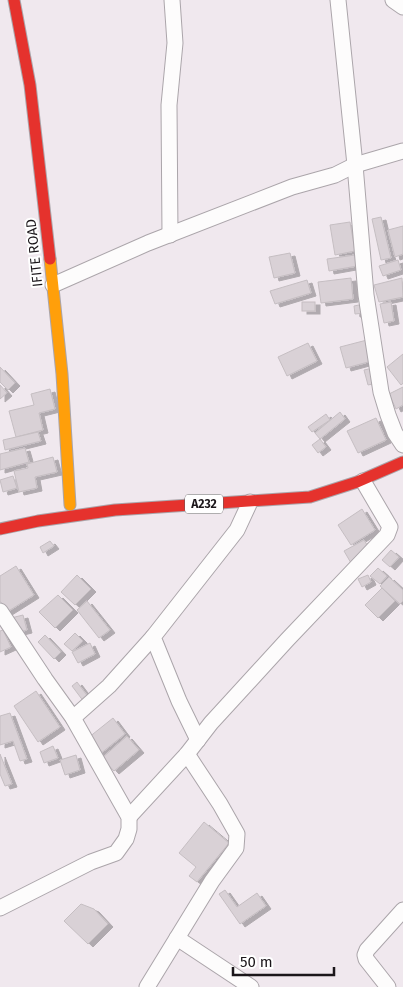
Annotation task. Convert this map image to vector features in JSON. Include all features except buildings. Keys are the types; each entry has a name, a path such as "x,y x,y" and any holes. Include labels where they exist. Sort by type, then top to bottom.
{"main road":[{"name":"IFITE ROAD","path":"14,0 30,85 53,285 62,374 66,505 289,487"},
{"path":"336,477 359,470 403,450"},
{"name":"A232","path":"0,529 104,512 310,497 332,492 363,481 403,462"}],"street":[{"path":"170,235 169,104 175,43 172,0"},
{"path":"338,0 366,294 381,392 395,433 403,445"},
{"path":"53,285 170,235 292,187 334,175 355,165 403,150"},
{"path":"129,817 187,754 211,723 387,535 390,527 363,481"},
{"path":"73,718 109,686 153,637 237,530 250,502"},
{"path":"0,611 73,718 129,817 129,829 126,839 116,854 90,862 0,908"},
{"path":"153,637 179,701 198,740"},
{"path":"147,987 212,881 236,848 237,834 187,754"},
{"path":"388,987 366,959 365,955 366,950 403,910"},
{"path":"178,938 251,987"}],"traffic: slow":[{"path":"50,259 62,374 70,505"}],"traffic: jam":[{"path":"14,0 30,85 50,259"},
{"path":"0,529 38,521 115,510 310,497 357,482 403,462"}]}
